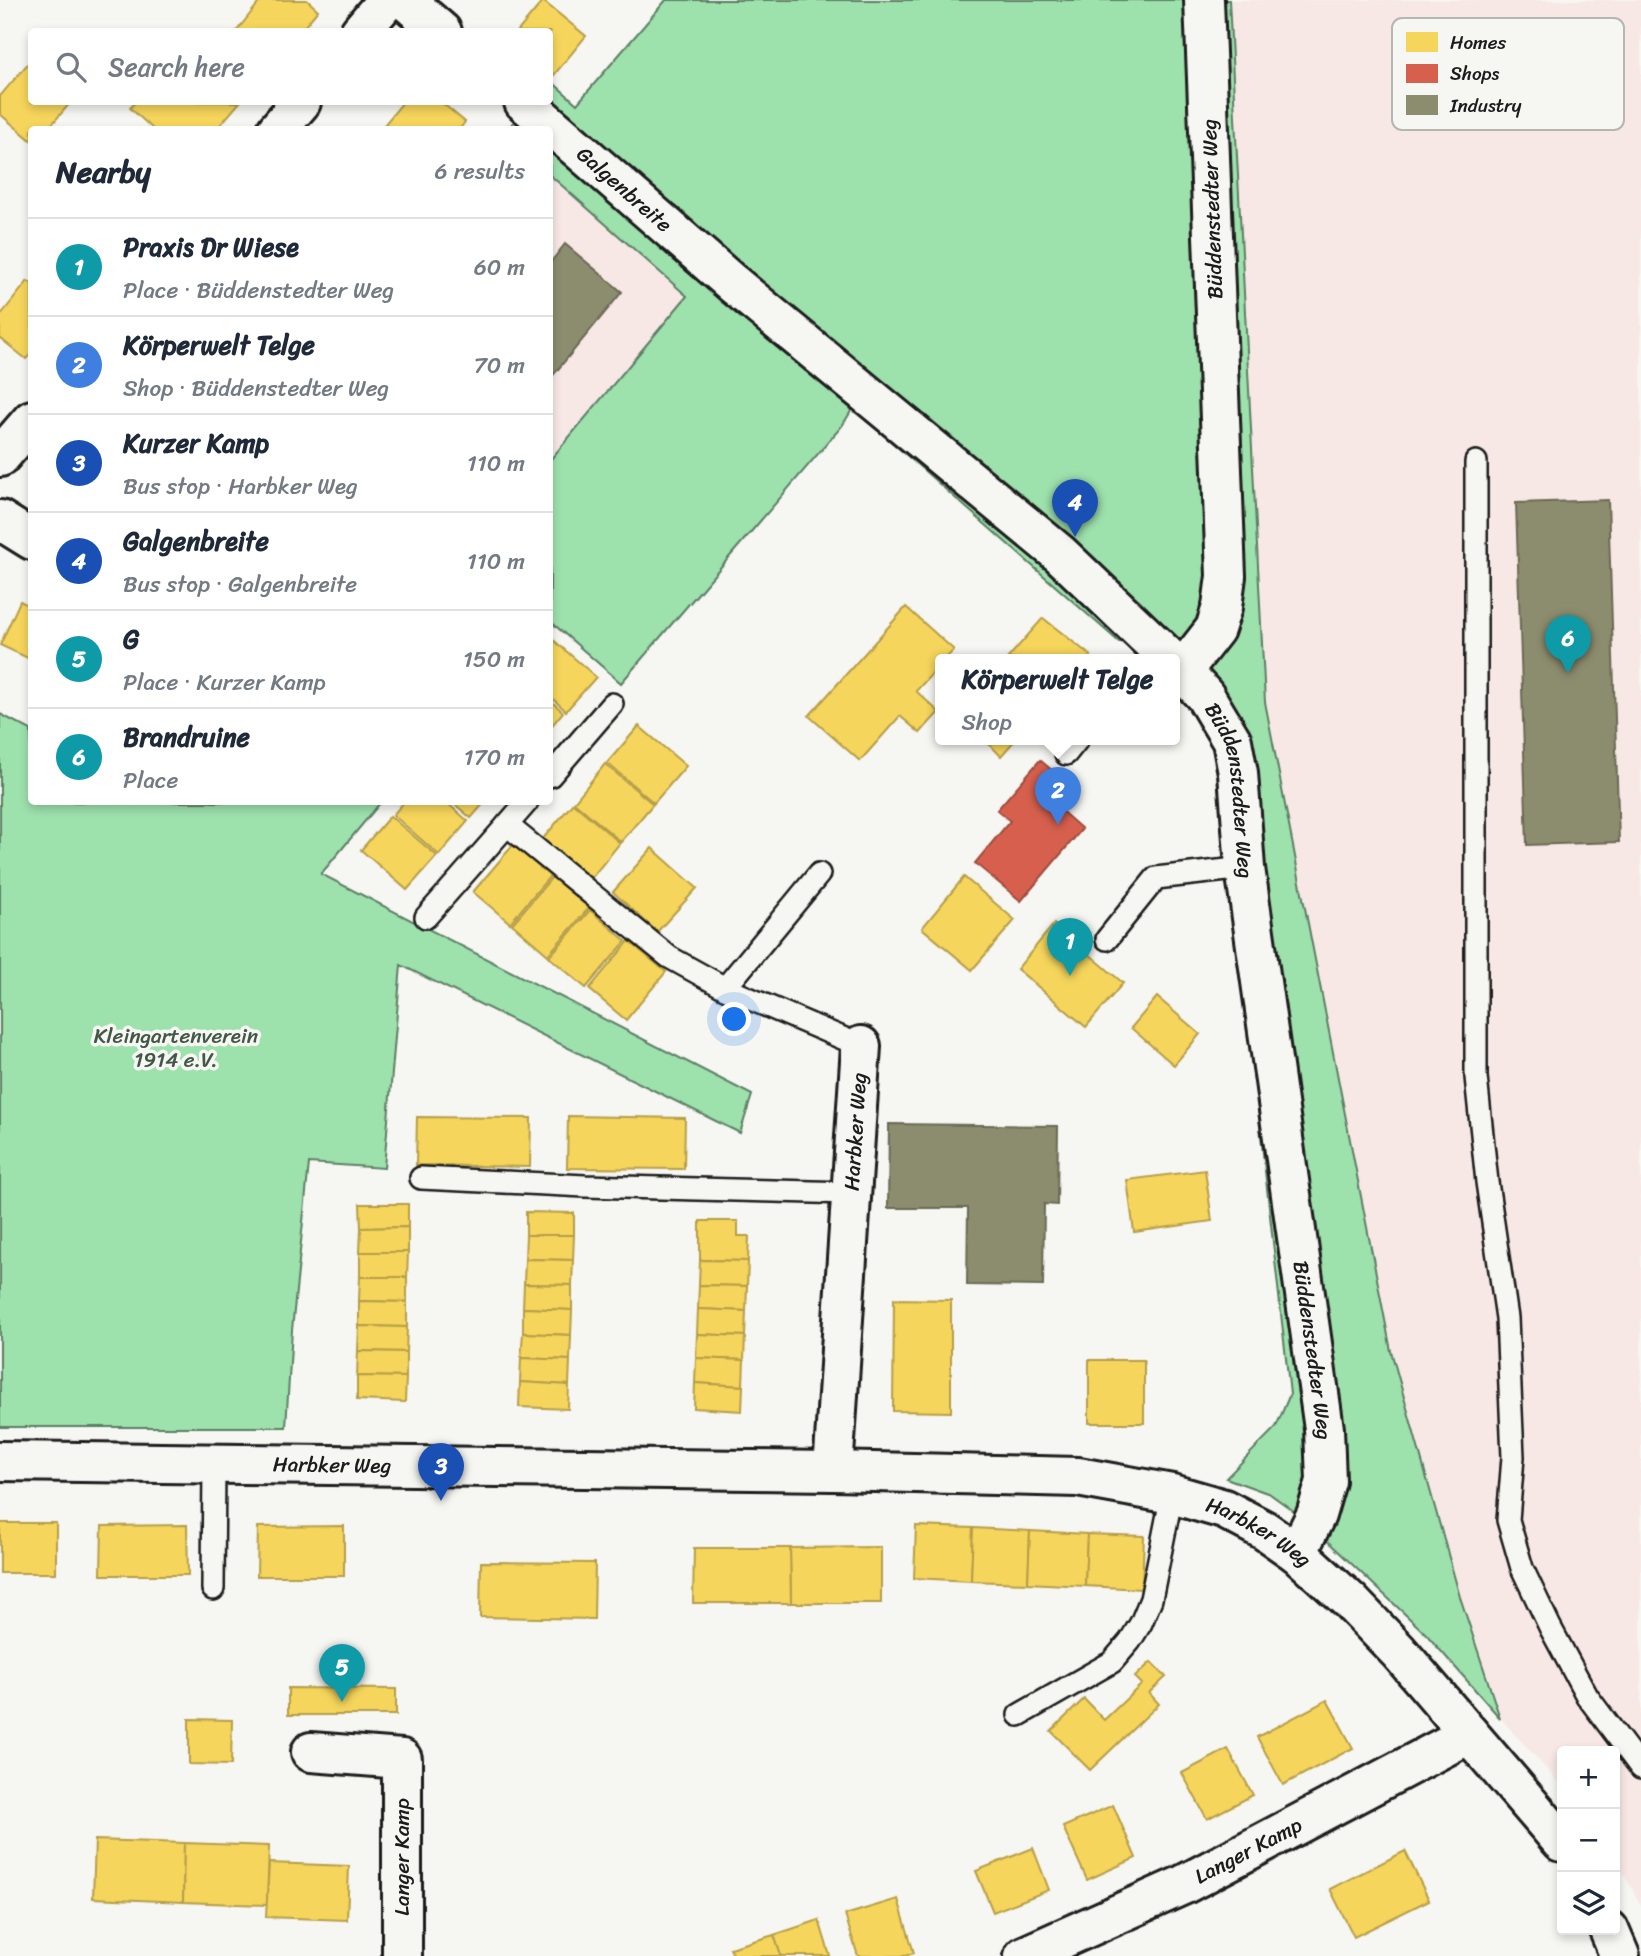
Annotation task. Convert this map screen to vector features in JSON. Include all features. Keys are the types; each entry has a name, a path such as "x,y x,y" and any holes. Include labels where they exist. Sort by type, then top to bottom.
{"street":[{"path":"363,28 387,0"},
{"path":"405,0 437,28"},
{"name":"Büddenstedter Weg","path":"1172,654 1215,629 1222,607 1226,576 1203,0"},
{"path":"280,126 298,105"},
{"name":"Galgenbreite","path":"527,105 552,126"},
{"name":"Galgenbreite","path":"553,127 732,283 1060,554 1159,654"},
{"path":"0,457 28,425"},
{"path":"0,520 28,538"},
{"name":"Büddenstedter Weg","path":"1180,673 1205,696 1232,741 1238,773 1245,868 1324,1429 1326,1481 1316,1515 1297,1553"},
{"name":"Harbker Weg","path":"833,1471 860,1046"},
{"name":"Harbker Weg","path":"0,1461 833,1471 1078,1477 1172,1494 1224,1509 1264,1530 1297,1553 1350,1601 1399,1652 1557,1836"},
{"name":"Langer Kamp","path":"1024,1956 1183,1885 1469,1734"},
{"name":"Langer Kamp","path":"311,1752 402,1759 402,1956"},
{"path":"1611,1935 1620,1956"}],"lane":[{"path":"1476,462 1476,1077 1487,1182 1507,1318 1513,1457 1508,1520 1522,1568 1581,1684 1641,1768"},
{"path":"553,773 612,704"},
{"path":"426,917 524,805"},
{"path":"507,825 669,957 725,988 860,1046"},
{"path":"1107,939 1156,878 1245,868"},
{"path":"725,988 820,874"},
{"path":"421,1178 585,1186 852,1193"},
{"path":"213,1589 214,1464"},
{"path":"1019,1715 1112,1662 1130,1641 1151,1599 1172,1494"}],"shaded area":[{"path":"1229,0 1641,0 1641,1905 1620,1867 1620,1746 1557,1746 1557,1781 1500,1718 1460,1597 1391,1351 1265,701"},
{"path":"553,178 688,296 553,456"}],"green space":[{"path":"666,0 1229,0 1265,702 1391,1351 1460,1597 1500,1718 1426,1634 1302,1517 1270,1494 1226,1478 1276,1427 1290,1394 1206,644 1119,642 853,408 842,426 621,683 553,624 553,456 687,296 553,178 553,126 510,126 527,105 553,105 553,83 577,104"},
{"name":"Kleingartenverein 1914 e.V.","path":"0,714 28,728 28,805 378,805 321,874 752,1095 740,1133 401,965 384,1168 309,1163 292,1330 286,1427 0,1427"}],"building: Homes":[{"path":"261,0 307,0 318,10 303,28 239,28"},
{"path":"543,1 586,36 554,75 553,28 520,28"},
{"path":"28,63 28,105 68,105 50,126 28,126 28,138 0,114 0,96"},
{"path":"132,105 237,105 219,126 150,126 130,108"},
{"path":"401,105 445,105 465,122 462,126 383,126"},
{"path":"28,281 26,359 0,338 0,316"},
{"path":"20,601 28,605 28,658 0,645"},
{"path":"906,607 954,650 950,654 935,654 935,670 916,691 935,708 935,716 920,733 900,716 860,761 809,716"},
{"path":"1043,618 1088,654 1011,654"},
{"path":"553,640 596,677 566,711 553,699"},
{"path":"553,703 563,712 553,724"},
{"path":"639,726 686,766 654,803 607,763"},
{"path":"990,745 1011,745 1001,756"},
{"path":"605,764 653,804 621,842 574,802"},
{"path":"573,803 620,843 589,881 541,841"},
{"path":"401,805 449,805 468,821 439,855 393,815"},
{"path":"456,805 482,805 471,818"},
{"path":"390,816 437,856 407,890 361,850"},
{"path":"513,845 550,876 510,923 473,892"},
{"path":"652,848 697,888 657,932 613,892"},
{"path":"552,877 589,908 548,955 512,924"},
{"path":"964,877 1015,920 972,970 922,928"},
{"path":"590,910 626,941 586,988 549,957"},
{"path":"1054,924 1123,983 1086,1027 1017,969"},
{"path":"629,941 666,972 626,1020 589,989"},
{"path":"1157,997 1200,1034 1174,1065 1131,1028"},
{"path":"568,1116 685,1118 684,1169 567,1168"},
{"path":"417,1117 531,1118 530,1167 416,1165"},
{"path":"1205,1170 1212,1221 1134,1232 1127,1180"},
{"path":"360,1204 408,1204 408,1227 361,1228"},
{"path":"526,1212 574,1213 574,1235 526,1235"},
{"path":"700,1221 738,1221 738,1236 749,1236 748,1261 700,1260"},
{"path":"408,1227 408,1252 360,1252 361,1228"},
{"path":"526,1235 574,1235 573,1260 525,1259"},
{"path":"360,1252 408,1252 407,1277 360,1277"},
{"path":"525,1259 573,1260 572,1285 524,1284"},
{"path":"700,1260 748,1261 747,1286 699,1285"},
{"path":"360,1277 407,1277 407,1302 359,1301"},
{"path":"524,1284 572,1285 572,1310 523,1308"},
{"path":"699,1285 747,1286 746,1311 698,1309"},
{"path":"894,1299 951,1300 951,1412 893,1411"},
{"path":"359,1301 407,1302 407,1327 359,1326"},
{"path":"523,1308 572,1310 571,1335 523,1333"},
{"path":"698,1309 746,1311 745,1336 697,1334"},
{"path":"359,1326 407,1327 406,1352 358,1351"},
{"path":"523,1333 571,1335 570,1360 521,1358"},
{"path":"697,1334 745,1336 744,1360 696,1358"},
{"path":"358,1351 406,1352 406,1377 357,1376"},
{"path":"521,1358 570,1360 569,1385 520,1382"},
{"path":"696,1358 744,1360 743,1386 695,1383"},
{"path":"1089,1360 1144,1360 1144,1423 1089,1423"},
{"path":"357,1376 406,1377 405,1402 357,1400"},
{"path":"520,1382 569,1385 568,1409 519,1407"},
{"path":"695,1383 743,1386 742,1411 694,1408"},
{"path":"0,1523 56,1523 56,1573 0,1573"},
{"path":"187,1525 188,1575 101,1575 102,1526"},
{"path":"344,1526 344,1576 257,1576 258,1527"},
{"path":"916,1526 973,1528 971,1581 914,1578"},
{"path":"973,1528 1030,1531 1028,1583 971,1581"},
{"path":"1030,1531 1087,1534 1085,1586 1028,1583"},
{"path":"1087,1534 1144,1536 1142,1589 1085,1586"},
{"path":"881,1547 881,1603 791,1603 790,1548"},
{"path":"694,1548 790,1548 791,1603 693,1603"},
{"path":"481,1562 595,1563 594,1619 480,1617"},
{"path":"1151,1662 1166,1677 1149,1693 1159,1704 1090,1770 1051,1731 1084,1699 1104,1720 1142,1684 1135,1677"},
{"path":"288,1688 396,1689 396,1715 288,1715"},
{"path":"1327,1700 1353,1748 1283,1785 1257,1737"},
{"path":"189,1719 232,1720 231,1765 189,1764"},
{"path":"1228,1749 1253,1795 1207,1819 1182,1773"},
{"path":"1113,1805 1136,1858 1087,1880 1063,1827"},
{"path":"95,1840 184,1843 183,1902 93,1898"},
{"path":"184,1843 269,1846 267,1905 183,1902"},
{"path":"1033,1848 1049,1890 993,1912 976,1871"},
{"path":"1405,1851 1429,1900 1354,1937 1330,1889"},
{"path":"269,1863 349,1866 347,1920 266,1917"},
{"path":"898,1899 914,1953 905,1956 858,1956 845,1915"},
{"path":"819,1920 830,1956 781,1956 774,1935"},
{"path":"774,1935 781,1956 733,1956 730,1948"}],"building: Shops":[{"path":"1040,760 1073,788 1057,807 1082,829 1021,901 975,863 1010,821 997,810"}],"building: Industry":[{"path":"565,244 622,292 553,375 553,259"},
{"path":"1608,500 1619,842 1527,845 1516,503"},
{"path":"889,1124 1058,1126 1057,1205 1044,1204 1043,1286 967,1285 968,1208 888,1208"}],"place":[{"name":"Galgenbreite","path":"1075,537"},
{"name":"Brandruine","path":"1568,673"},
{"name":"Körperwelt Telge","path":"1058,825"},
{"name":"Praxis Dr Wiese","path":"1070,976"},
{"name":"Kurzer Kamp","path":"441,1501"},
{"name":"G","path":"342,1702"}]}
